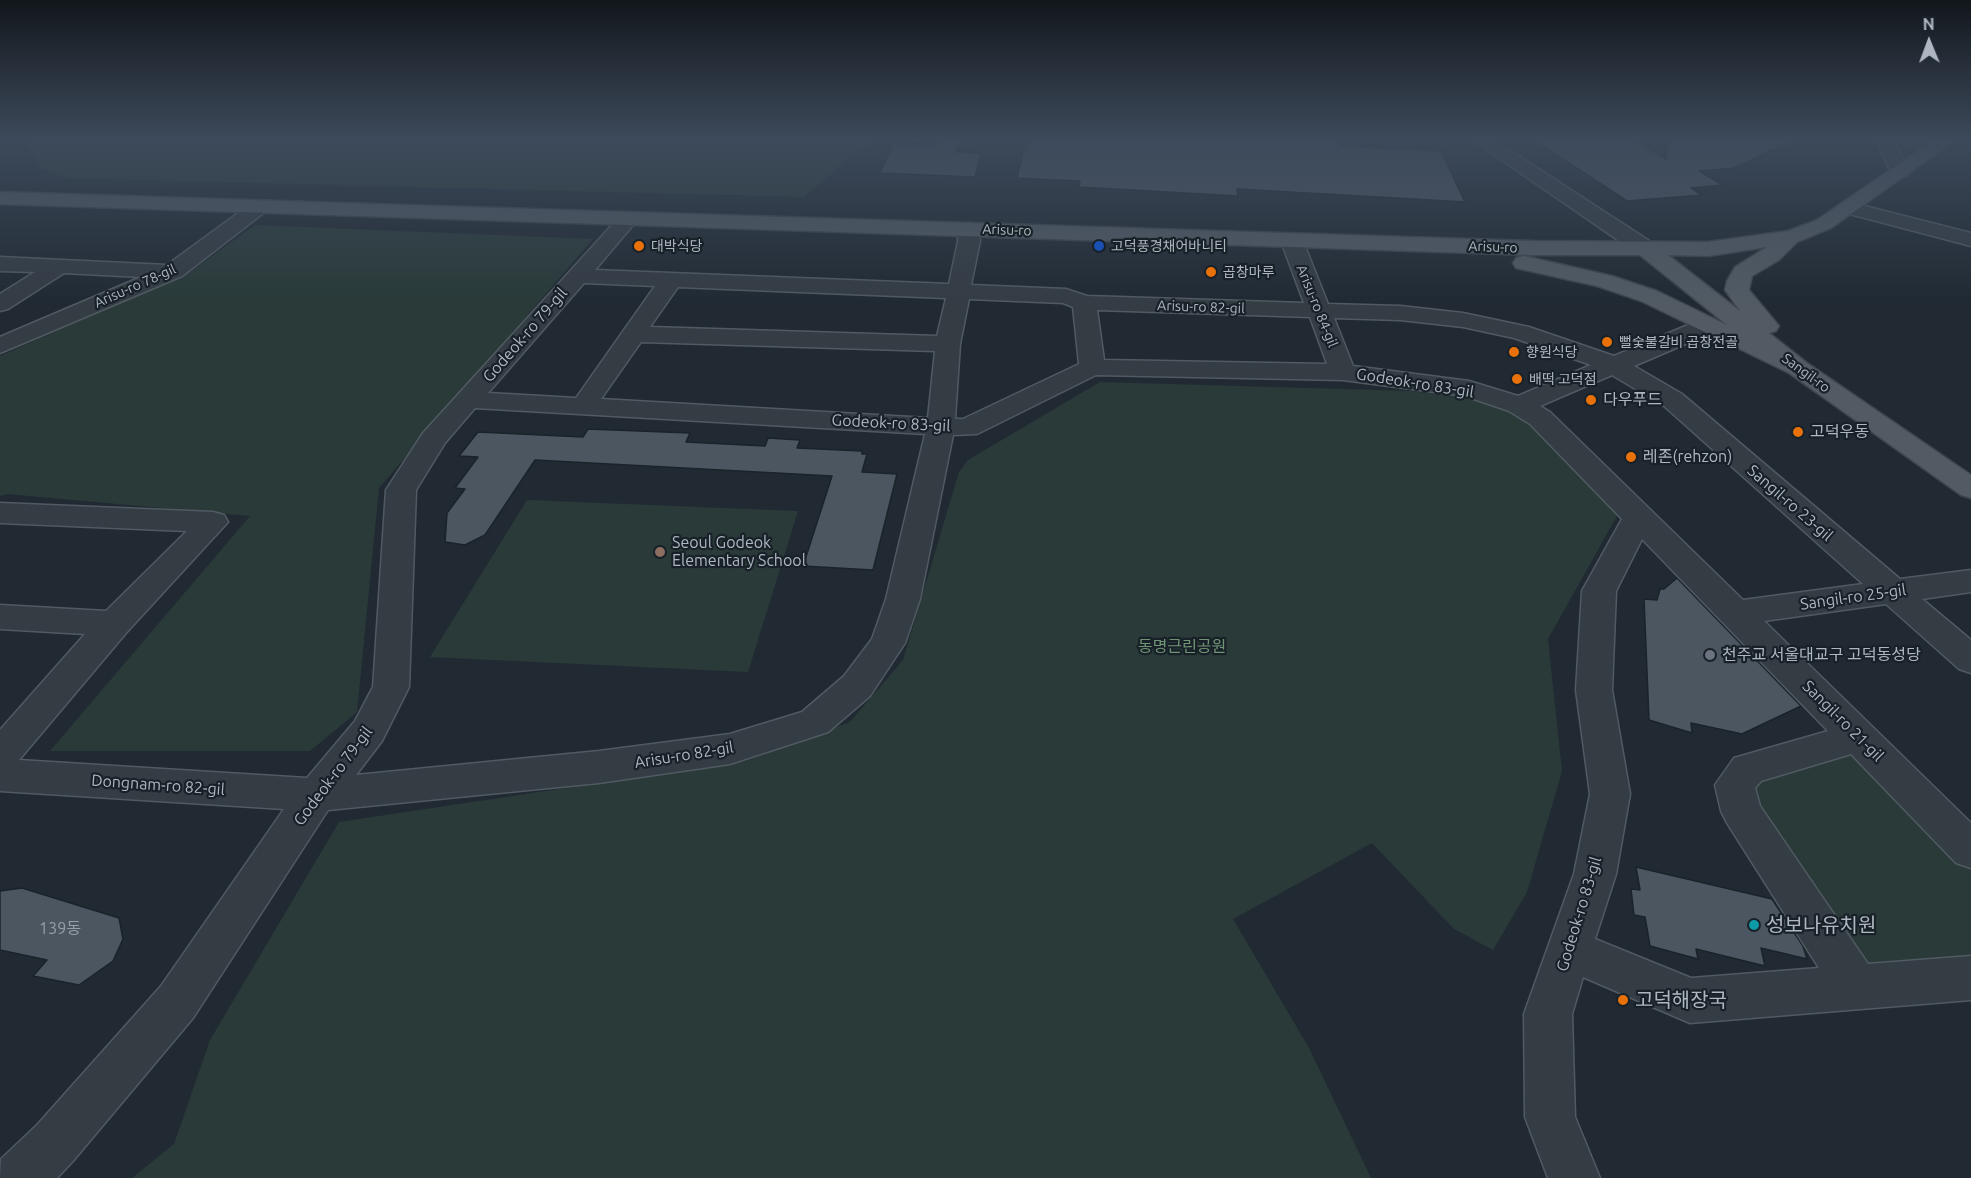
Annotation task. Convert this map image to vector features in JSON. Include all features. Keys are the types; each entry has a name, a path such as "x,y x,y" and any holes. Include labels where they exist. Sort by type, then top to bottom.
{"main road":[{"name":"Arisu-ro","path":"0,198 1292,241 1533,248 1708,249 1792,237 1824,224 1870,193"},
{"path":"1792,237 1771,255 1743,272 1738,281 1737,290 1798,368"},
{"path":"1396,243 1569,272 1649,296 1798,368"},
{"name":"Sangil-ro","path":"1646,249 1798,368 1971,489"}],"street":[{"path":"1562,193 1646,249"},
{"name":"Arisu-ro 78-gil","path":"0,346 174,271 259,207"},
{"path":"1849,208 1971,240"},
{"name":"Godeok-ro 79-gil","path":"20,1178 55,1143 177,1002 316,795 369,731 391,687 401,490 433,439 629,218"},
{"name":"Arisu-ro 82-gil","path":"316,795 599,767 730,749 815,722 857,686 888,643 903,599 941,425 948,344 969,242 969,229"},
{"name":"Arisu-ro 84-gil","path":"1292,241 1343,372"},
{"path":"0,264 174,271"},
{"path":"0,304 59,267"},
{"name":"Godeok-ro 79-gil","path":"577,276 958,291"},
{"path":"582,408 671,280"},
{"name":"Arisu-ro 82-gil","path":"958,291 1066,296 1084,303 1318,310"},
{"path":"1084,303 1092,367"},
{"name":"Sangil-ro 23-gil","path":"1318,310 1433,315 1463,320 1520,332 1612,364 1672,400 1971,660"},
{"path":"1519,405 1709,325"},
{"path":"635,334 948,344"},
{"name":"Godeok-ro 83-gil","path":"468,400 968,428 1092,367 1343,372 1469,389 1519,405 1547,424 1639,516 1599,591 1594,690 1610,794 1594,874 1548,1014 1550,1117 1574,1178"},
{"path":"0,513 213,522 114,624 0,756"},
{"name":"Sangil-ro 21-gil","path":"1639,516 1971,850"},
{"name":"Sangil-ro 25-gil","path":"1735,613 1971,581"},
{"path":"0,617 114,624"},
{"path":"1857,987 1741,811 1735,785 1748,769 1859,737"},
{"name":"Dongnam-ro 82-gil","path":"0,775 316,795"},
{"path":"1568,949 1690,1001 1971,978"}],"green space":[{"path":"648,193 809,193 804,197"},
{"path":"255,225 593,239 379,488 357,712 310,751 50,751 250,516 7,494 0,496 0,356 190,272"},
{"name":"동명근린공원","path":"1100,382 1411,391 1466,398 1514,412 1530,423 1618,514 1548,639 1562,771 1527,892 1493,950 1454,929 1372,843 1233,919 1309,1048 1371,1178 132,1178 174,1144 210,1040 339,822 746,761 850,722 903,660 959,472 968,460"},
{"path":"527,500 798,511 748,672 430,657"},
{"path":"1858,741 1971,854 1971,973 1860,983 1746,812 1752,772"}],"building":[{"path":"1185,193 1238,193 1238,196"},
{"path":"1307,193 1461,193 1465,202"},
{"path":"1615,193 1699,193 1702,195 1627,201"},
{"path":"588,429 690,433 686,442 765,446 768,438 800,440 797,448 862,451 862,454 867,454 862,472 897,474 873,570 803,566 832,476 535,460 485,535 465,545 445,542 447,513 465,489 455,488 478,457 459,456 478,432 583,437"},
{"name":"천주교 서울대교구 고덕동성당","path":"1677,578 1801,706 1742,734 1691,723 1692,733 1649,720 1644,599 1657,600 1660,589 1664,589"},
{"path":"1636,867 1772,899 1803,946 1807,959 1761,948 1765,966 1696,949 1698,959 1650,946 1645,917 1634,915 1631,889 1640,890"},
{"path":"22,888 119,918 123,939 113,961 79,985 33,976 47,960 0,950 0,891"}],"place":[{"name":"대박식당","path":"639,246"},
{"name":"고덕풍경채어바니티","path":"1099,246"},
{"name":"곱창마루","path":"1211,272"},
{"name":"뻘숯불갈비 곱창전골","path":"1607,342"},
{"name":"향원식당","path":"1514,352"},
{"name":"배떡 고덕점","path":"1517,379"},
{"name":"다우푸드","path":"1591,400"},
{"name":"고덕우동","path":"1798,432"},
{"name":"레존(rehzon)","path":"1631,457"},
{"name":"Seoul Godeok Elementary School","path":"660,552"},
{"name":"천주교 서울대교구 고덕동성당","path":"1710,655"},
{"name":"성보나유치원","path":"1754,925"},
{"name":"고덕해장국","path":"1623,1000"}]}
